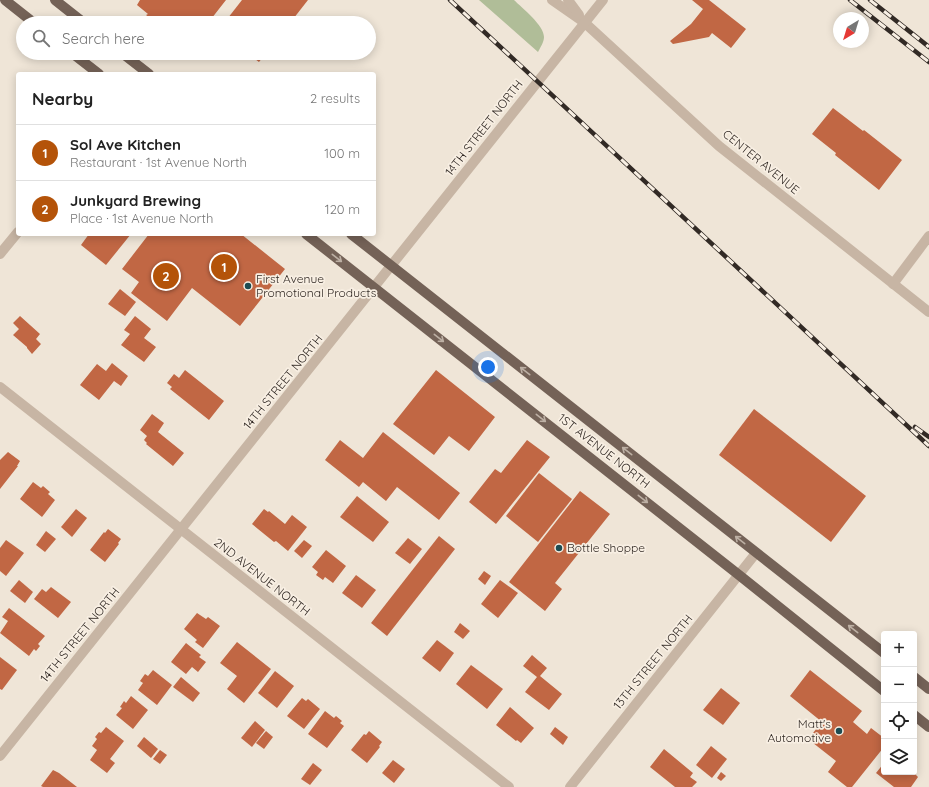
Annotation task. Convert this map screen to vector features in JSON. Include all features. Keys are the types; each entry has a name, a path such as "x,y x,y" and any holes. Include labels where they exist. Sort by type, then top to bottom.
{"main road":[{"path":"5,0 25,16"},
{"path":"55,0 75,16"},
{"path":"81,60 96,72"},
{"path":"130,60 145,72"},
{"name":"1ST AVENUE NORTH","path":"309,236 881,689"},
{"name":"1ST AVENUE NORTH","path":"354,236 881,651"},
{"path":"917,679 929,689"},
{"path":"917,717 929,727"}],"street":[{"name":"CENTER AVENUE","path":"552,0 585,23 719,146 929,312"},
{"name":"CENTER AVENUE","path":"568,0 585,23"},
{"name":"14TH STREET NORTH","path":"0,756 603,0"},
{"path":"0,254 16,234"},
{"path":"893,284 929,236"},
{"name":"2ND AVENUE NORTH","path":"0,387 509,787"},
{"name":"13TH STREET NORTH","path":"570,787 756,553"}],"green space":[{"path":"479,0 514,0 537,22 543,32 543,41 538,52"}],"building":[{"path":"140,0 226,0 213,16 147,16 146,15 148,14 137,5"},
{"path":"242,0 308,0 295,16 229,16"},
{"path":"692,0 709,0 746,29 731,48 712,33 709,37 673,44 670,41 691,24 703,9"},
{"path":"833,108 902,160 879,190 835,155 836,153 812,134"},
{"path":"88,236 129,236 106,265 81,245"},
{"path":"147,236 244,236 285,269 240,326 192,288 167,321 131,293 139,282 122,269"},
{"path":"120,289 136,302 125,316 108,304"},
{"path":"20,316 40,334 36,339 41,344 32,354 27,347 13,335 19,329 13,323"},
{"path":"135,316 151,329 144,338 156,347 144,362 121,345 130,334 124,330"},
{"path":"112,363 128,376 121,386 114,381 99,400 80,385 97,364 106,371"},
{"path":"185,370 224,401 209,420 170,389 172,387 167,383 174,374 179,378"},
{"path":"436,370 495,417 469,451 449,436 434,455 393,424"},
{"path":"754,409 866,496 831,542 719,455"},
{"path":"152,414 164,423 158,432 184,453 173,466 146,444 147,443 144,440 147,436 140,430"},
{"path":"383,432 460,493 439,520 397,487 386,501 363,482 359,487 325,460 340,440 363,458"},
{"path":"527,440 550,457 496,524 469,502 495,469 501,473"},
{"path":"8,452 20,461 18,466 0,489 0,460"},
{"path":"539,473 572,499 538,542 506,516"},
{"path":"33,482 41,488 43,486 50,492 48,494 55,500 42,517 20,499"},
{"name":"Bottle Shoppe","path":"580,491 610,514 555,583 562,589 545,611 509,582"},
{"path":"357,496 389,522 373,542 340,517"},
{"path":"76,509 87,518 72,537 61,527"},
{"path":"264,509 268,512 269,511 285,524 292,515 307,527 288,551 276,541 274,542 252,524"},
{"path":"108,529 121,539 118,543 119,544 105,562 90,550"},
{"path":"46,531 56,539 45,552 36,545"},
{"path":"439,536 455,549 387,636 371,623"},
{"path":"408,538 422,549 410,564 395,553"},
{"path":"6,540 24,553 6,576 0,571 0,548"},
{"path":"304,540 312,546 302,558 294,551"},
{"path":"326,550 346,566 333,583 325,577 323,580 316,575 318,572 312,567"},
{"path":"484,571 491,576 485,585 478,579"},
{"path":"356,575 376,590 362,608 342,593"},
{"path":"19,580 33,592 25,603 10,591"},
{"path":"500,580 518,593 498,618 481,604"},
{"path":"51,587 71,602 58,618 34,599 42,589 46,592"},
{"path":"9,608 45,636 38,644 40,646 36,651 34,649 29,656 0,633 8,621 2,617"},
{"path":"197,613 206,619 208,617 220,626 203,648 195,642 197,640 184,629"},
{"path":"460,623 470,631 463,639 454,632"},
{"path":"437,640 454,653 440,672 422,658"},
{"path":"237,642 271,669 244,703 227,689 237,676 220,663"},
{"path":"186,643 201,655 199,657 206,662 198,672 192,667 186,674 171,662"},
{"path":"532,655 547,668 540,676 562,694 549,710 525,692 537,677 523,666"},
{"path":"0,657 17,670 2,690 0,689"},
{"path":"471,665 503,689 487,709 456,684"},
{"path":"153,670 172,685 157,705 138,690 143,683 140,681 145,674 148,676"},
{"name":"Matt's Automotive","path":"810,670 862,711 853,722 867,734 871,728 881,736 881,751 852,787 847,787 828,772 836,761 808,739 822,722 790,696"},
{"path":"275,671 294,686 277,708 258,693"},
{"path":"181,677 200,693 193,702 173,687"},
{"path":"721,688 740,703 723,725 703,710"},
{"path":"131,696 148,710 133,729 116,715 122,708 120,707 124,701 126,703"},
{"path":"302,698 306,701 308,699 320,709 304,729 287,716"},
{"path":"510,707 534,728 521,743 517,740 516,741 496,725"},
{"path":"325,711 334,718 336,716 342,721 340,723 344,726 327,748 308,734"},
{"path":"255,721 265,730 252,747 241,738"},
{"path":"106,727 124,741 110,759 115,763 107,773 90,760 97,750 92,746 97,739 95,737"},
{"path":"555,727 568,737 563,745 550,734"},
{"path":"266,731 273,737 264,749 256,743"},
{"path":"369,731 382,742 379,746 380,747 367,763 351,750 364,734 366,735"},
{"path":"144,737 158,749 151,758 137,746"},
{"path":"711,746 727,759 712,778 696,765"},
{"path":"664,749 693,773 690,777 697,782 692,787 675,787 650,767"},
{"path":"160,750 167,755 160,764 153,759"},
{"path":"393,760 405,769 394,783 382,773"},
{"path":"313,763 322,770 310,785 301,779"},
{"path":"881,767 881,775 916,775 918,777 911,787 894,787 876,773"},
{"path":"53,770 59,773 77,787 41,786"},
{"path":"721,772 726,776 721,781 717,778"}],"railway":[{"path":"450,0 929,446"},
{"path":"850,0 929,62"},
{"path":"870,0 929,47"},
{"path":"915,427 929,437"}],"place":[{"name":"Sol Ave Kitchen","path":"224,267"},
{"name":"Junkyard Brewing","path":"166,276"},
{"name":"First Avenue Promotional Products","path":"248,286"},
{"name":"Bottle Shoppe","path":"559,548"},
{"name":"Matt's Automotive","path":"839,731"}]}
